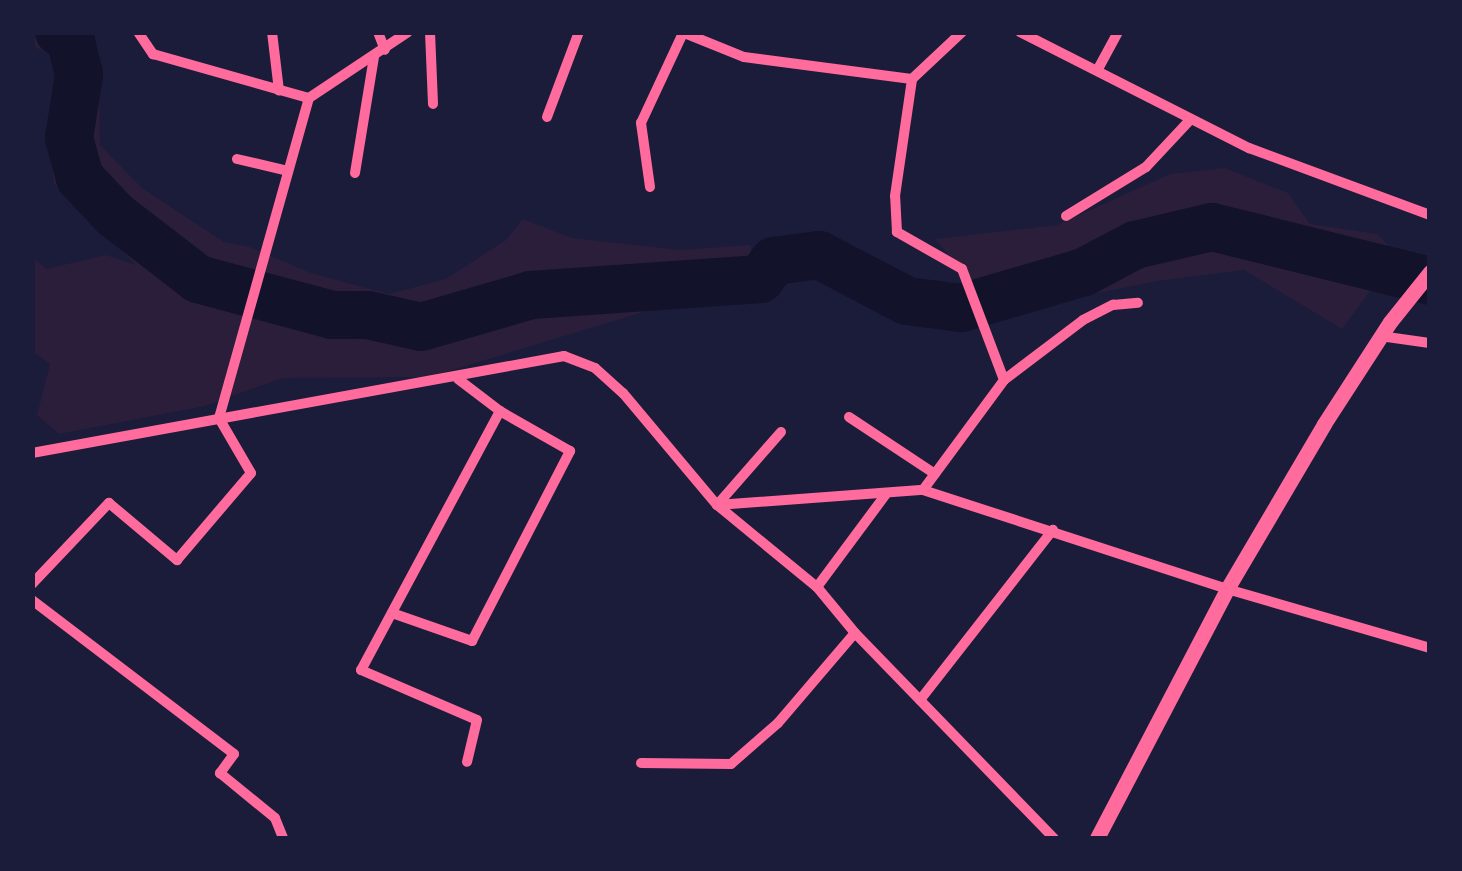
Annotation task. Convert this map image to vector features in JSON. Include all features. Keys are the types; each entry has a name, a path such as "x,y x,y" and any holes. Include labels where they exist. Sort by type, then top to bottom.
{"street":[{"path":"138,32 153,54 309,98"},
{"path":"272,32 279,90"},
{"path":"378,32 385,50"},
{"path":"32,584 109,504 177,560 251,473 219,418 309,98 408,32"},
{"path":"430,32 433,104"},
{"path":"547,117 579,32"},
{"path":"962,32 912,79 895,196 897,232 962,270 1004,380"},
{"path":"1020,32 1098,69 1189,121 1430,215"},
{"path":"1098,69 1118,32"},
{"path":"650,187 641,123 683,33 744,57 912,79"},
{"path":"355,173 374,57"},
{"path":"1066,216 1146,168 1189,121"},
{"path":"236,159 288,171"},
{"path":"1097,838 1227,589 1385,329 1430,272"},
{"path":"923,490 1004,380 1083,320 1113,306 1138,303"},
{"path":"1385,329 1430,343"},
{"path":"32,454 564,356 595,368 623,394 717,506 817,587 855,633 1054,838"},
{"path":"392,613 472,641 570,452 500,411 458,378"},
{"path":"467,762 477,720 361,670 500,411"},
{"path":"849,417 935,474"},
{"path":"717,506 781,432"},
{"path":"717,506 923,490 1227,589 1430,648"},
{"path":"817,587 886,494"},
{"path":"920,700 1053,530"},
{"path":"32,600 234,754 220,774 275,818 283,838"},
{"path":"641,763 731,764 778,723 855,633"}],"shaded area":[{"path":"32,33 86,33 63,61 33,46"},
{"path":"99,66 100,145 142,188 224,242 250,247 311,273 389,294 446,279 506,240 523,219 572,238 680,250 751,245 749,280 429,377 282,378 205,406 59,434 37,415 50,364 33,352 32,256 46,269 106,255 136,265 54,184 49,140 63,102"},
{"path":"1225,168 1288,193 1310,224 1378,234 1397,255 1342,329 1244,270 1157,281 998,313 935,239 1057,225 1170,174"}],"waterway":[{"path":"59,32 70,38 79,75 69,138 80,178 115,215 198,279 332,315 368,315 421,327 531,295 760,279 774,261 819,255 907,301 961,308 1084,272 1135,245 1212,227 1430,281"}]}
